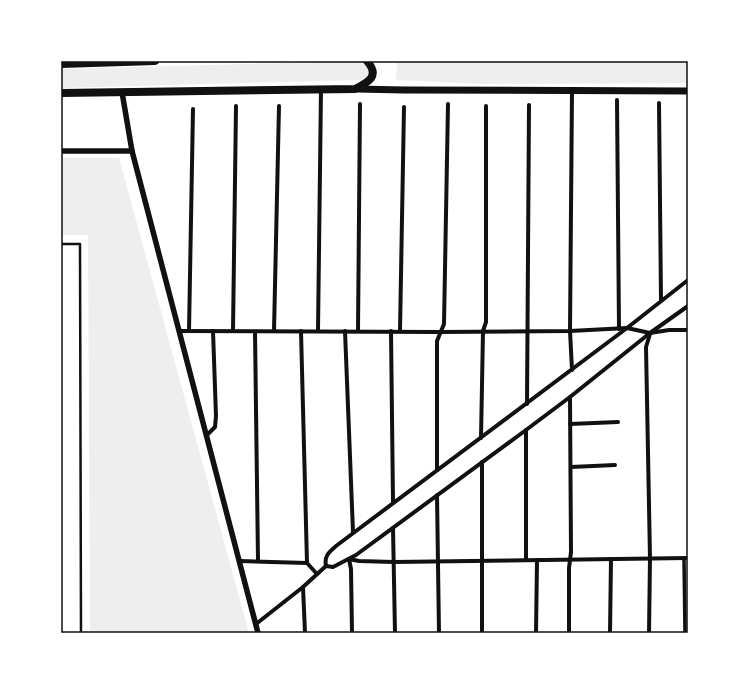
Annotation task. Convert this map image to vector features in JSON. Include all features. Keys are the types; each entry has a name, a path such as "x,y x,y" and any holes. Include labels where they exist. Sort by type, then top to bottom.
{"highway":[{"path":"61,64 155,61"},
{"path":"61,93 356,89 370,80 373,73 372,66 367,61"}],"main road":[{"path":"356,89 688,91"}],"street":[{"path":"318,331 321,89"},
{"path":"572,90 570,331 572,370"},
{"path":"122,92 132,152 258,633"},
{"path":"617,100 619,329"},
{"path":"659,103 661,300"},
{"path":"358,331 360,104"},
{"path":"437,470 437,341 444,324 448,104"},
{"path":"527,404 529,105"},
{"path":"233,331 236,106"},
{"path":"274,331 279,106"},
{"path":"481,438 483,331 486,322 486,106"},
{"path":"400,331 404,107"},
{"path":"189,331 192,109"},
{"path":"61,151 132,152"},
{"path":"326,566 325,560 327,554 353,532 527,404 628,328 661,300 688,280"},
{"path":"256,624 303,587 326,566 334,567 350,559 570,398 650,333 688,306"},
{"path":"179,331 440,332 570,331 628,328 650,333 669,330 688,330"},
{"path":"207,435 215,426 216,416 214,331"},
{"path":"301,331 307,563 317,574"},
{"path":"345,331 353,532"},
{"path":"391,331 393,502"},
{"path":"255,332 258,561"},
{"path":"649,633 650,558 646,347 650,333"},
{"path":"569,633 571,552 570,398"},
{"path":"570,424 618,422"},
{"path":"526,430 526,560"},
{"path":"482,462 482,633"},
{"path":"571,467 615,465"},
{"path":"437,495 439,633"},
{"path":"393,528 395,633"},
{"path":"350,559 359,561 394,562 686,558 685,633"},
{"path":"350,559 352,633"},
{"path":"610,633 611,559"},
{"path":"536,633 537,560"},
{"path":"240,561 307,563"},
{"path":"303,587 305,633"}],"lane":[{"path":"61,244 80,244 81,633"}],"shaded area":[{"path":"362,61 366,65 369,73 366,78 360,80 61,88 61,69"},
{"path":"397,61 688,61 688,83 484,84 396,80"},
{"path":"61,158 119,158 249,633 90,633 88,235 61,235"}]}
